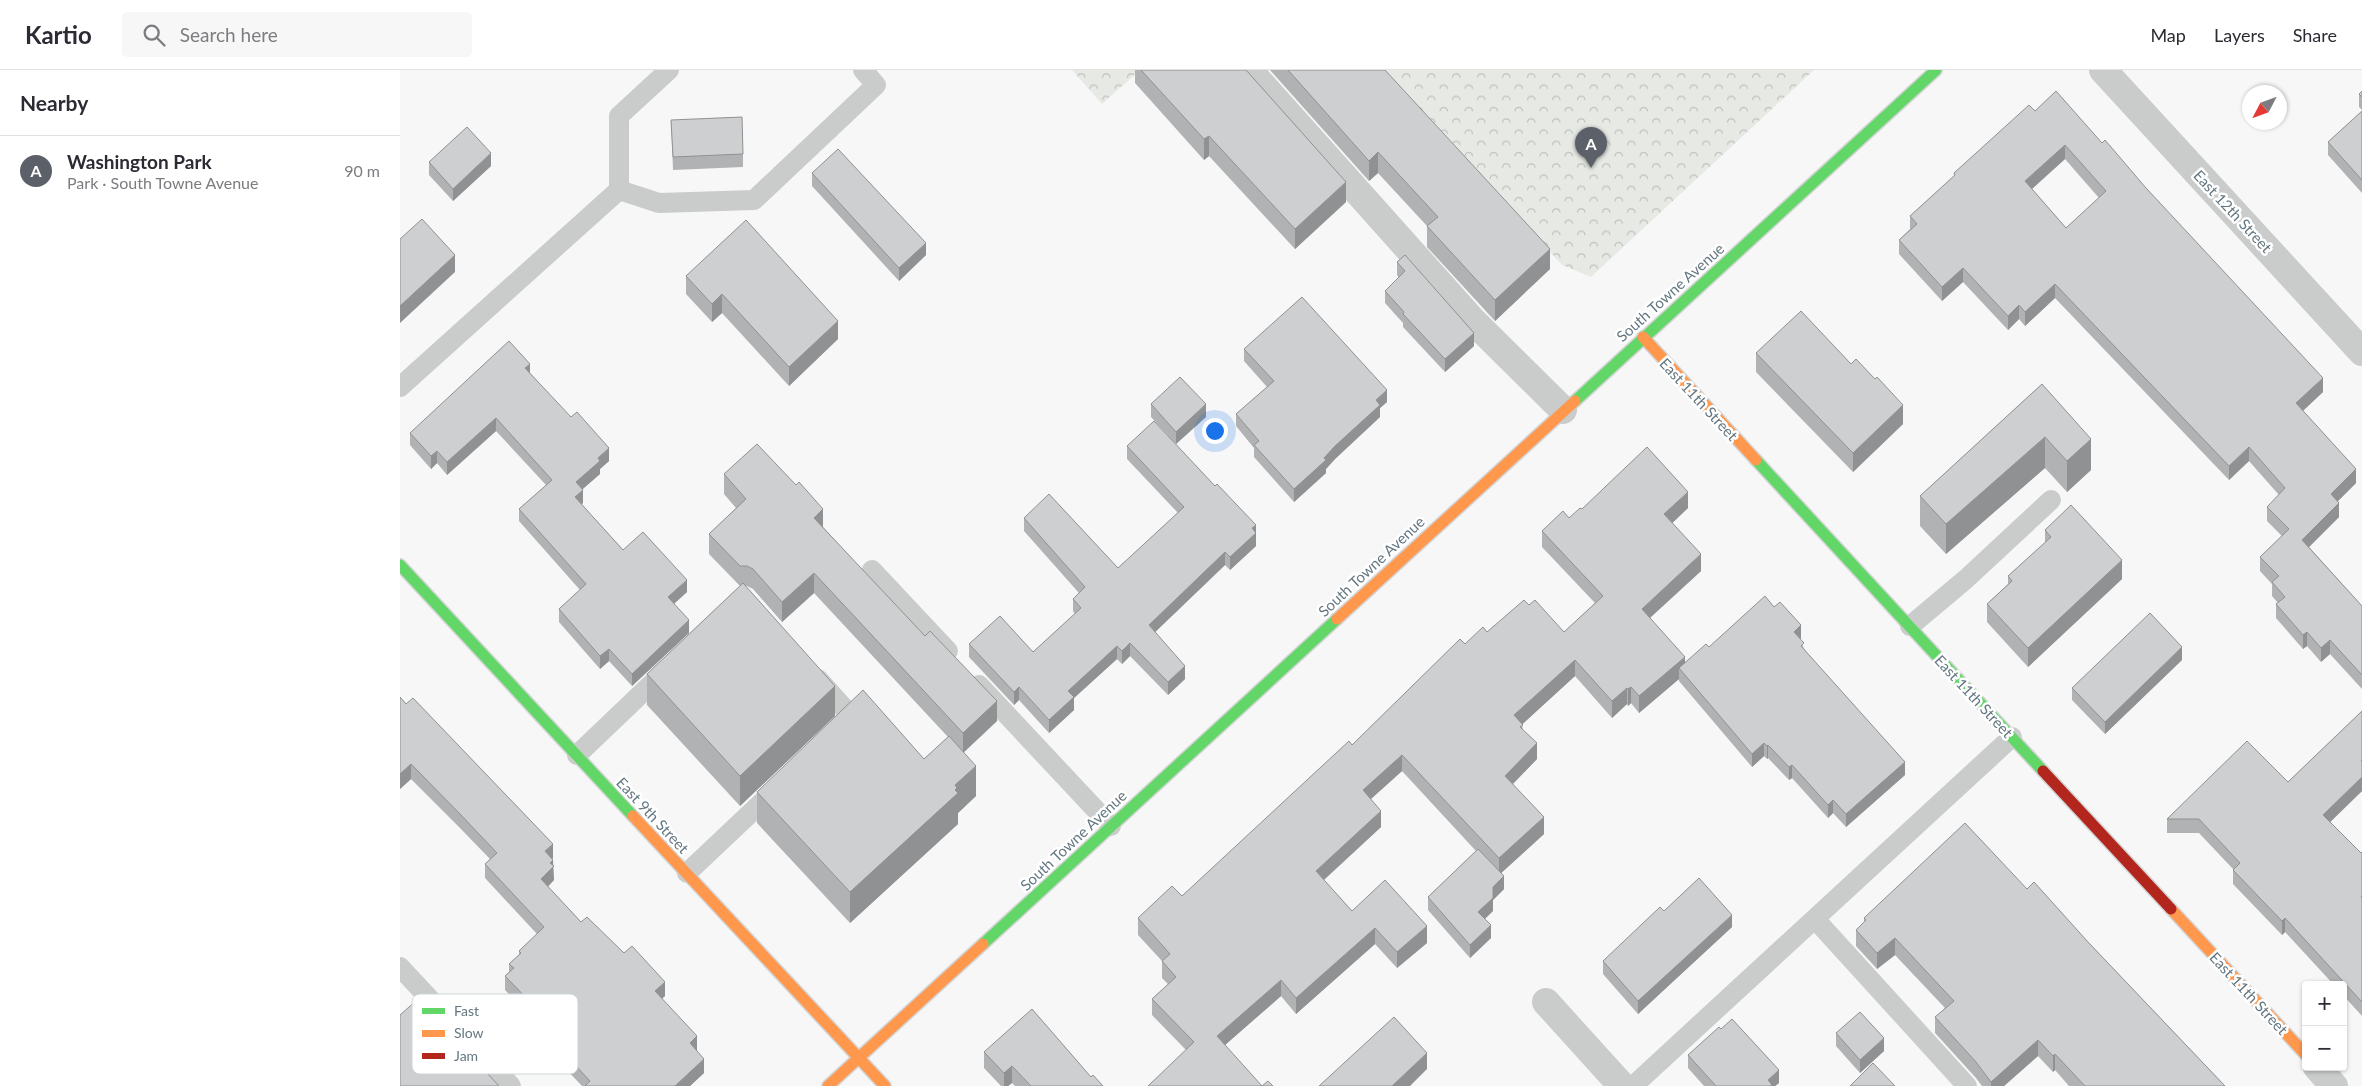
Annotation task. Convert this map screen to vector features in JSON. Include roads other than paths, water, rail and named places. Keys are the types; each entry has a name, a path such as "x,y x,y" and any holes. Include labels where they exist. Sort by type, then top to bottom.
{"street":[{"name":"South Towne Avenue","path":"828,1086 1936,70"},
{"name":"East 12th Street","path":"2103,70 2362,352"},
{"path":"1255,76 1473,321 1563,410"},
{"name":"East 11th Street","path":"1643,337 2302,1051"},
{"name":"East 9th Street","path":"400,565 885,1086"},
{"path":"1546,1002 1622,1086"},
{"path":"2321,1071 2334,1086"}],"lane":[{"path":"400,387 619,190 619,116 668,70"},
{"path":"619,190 659,203 754,200 876,85 863,70"},
{"path":"1910,626 1966,579 2051,500"},
{"path":"872,570 1111,826"},
{"path":"577,754 678,659"},
{"path":"808,668 852,717 831,737"},
{"path":"1633,1086 2012,737"},
{"path":"687,873 788,778"},
{"path":"1815,918 1967,1086"},
{"path":"400,968 424,994"},
{"path":"500,1074 511,1086"}],"place":[{"name":"Washington Park","path":"1591,168"}]}
